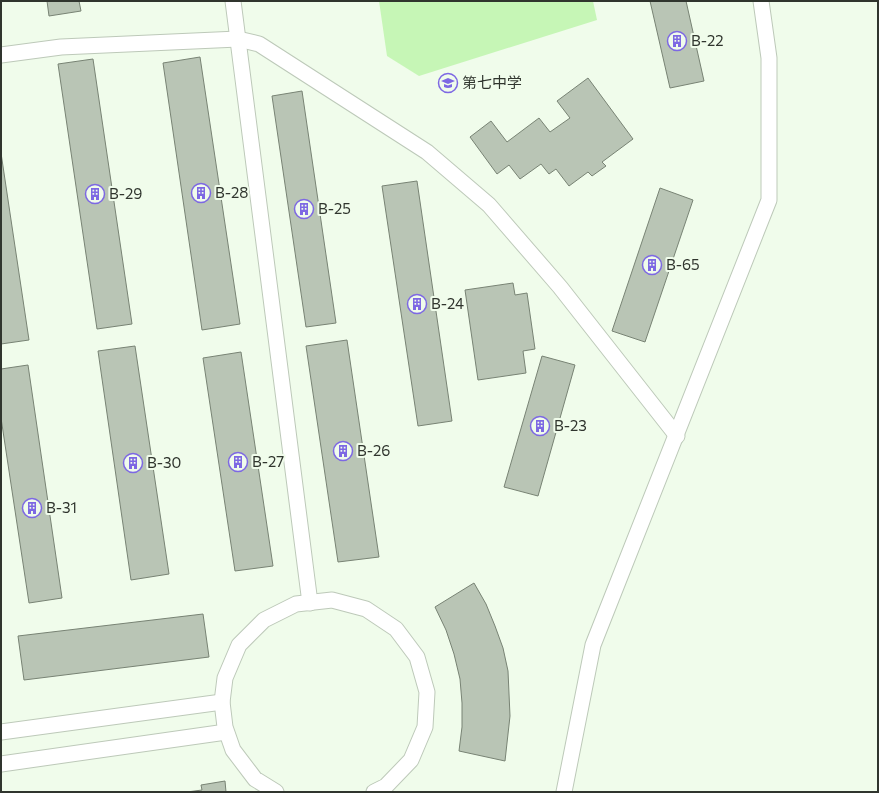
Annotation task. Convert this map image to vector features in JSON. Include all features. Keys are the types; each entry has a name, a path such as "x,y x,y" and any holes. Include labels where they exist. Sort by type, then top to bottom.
{"street":[{"path":"233,1 310,603"},
{"path":"564,792 593,645 677,436 769,200 769,58 761,1"},
{"path":"1,55 61,47 238,39 259,44 427,152 489,205 560,287 677,436"},
{"path":"276,792 255,779 233,750 226,732 222,702 225,678 240,645 264,620 296,604 332,600 366,609 396,629 417,658 427,692 425,727 411,760 386,786 374,792"},
{"path":"1,732 222,702"},
{"path":"1,764 226,732"}],"green space":[{"path":"379,1 593,1 597,20 419,76 387,56"}],"building":[{"path":"47,1 79,1 81,11 49,16"},
{"name":"B-22","path":"650,1 686,1 704,81 670,88"},
{"name":"B-28","path":"200,57 240,324 202,330 163,63"},
{"name":"B-29","path":"93,59 132,324 97,329 58,64"},
{"path":"588,78 633,139 602,162 606,166 592,176 588,172 569,186 556,169 549,174 541,164 520,179 509,165 497,174 470,137 491,121 507,142 539,118 550,132 570,118 557,101"},
{"name":"B-25","path":"302,91 336,323 306,327 272,96"},
{"path":"1,153 29,340 1,344"},
{"name":"B-24","path":"417,181 452,421 418,426 382,186"},
{"name":"B-65","path":"660,188 693,200 645,342 612,331"},
{"path":"513,283 515,295 527,293 535,349 523,351 526,373 478,380 465,290"},
{"name":"B-26","path":"347,340 379,557 338,562 306,346"},
{"name":"B-30","path":"135,346 169,574 131,580 98,351"},
{"name":"B-27","path":"241,352 273,566 235,571 203,358"},
{"name":"B-23","path":"542,356 575,365 538,496 504,487"},
{"name":"B-31","path":"28,365 62,598 29,603 1,418 1,369"},
{"path":"474,583 486,604 495,626 503,648 508,671 510,716 505,761 459,751 462,727 460,679 446,630 435,607"},
{"path":"203,614 209,657 24,680 18,636"},
{"path":"225,781 226,792 187,792 202,790 201,785"}],"place":[{"name":"B-22","path":"677,41"},
{"name":"第七中学","path":"448,83"},
{"name":"B-28","path":"201,193"},
{"name":"B-29","path":"95,194"},
{"name":"B-25","path":"304,209"},
{"name":"B-65","path":"652,265"},
{"name":"B-24","path":"417,304"},
{"name":"B-23","path":"540,426"},
{"name":"B-26","path":"343,451"},
{"name":"B-27","path":"238,462"},
{"name":"B-30","path":"133,463"},
{"name":"B-31","path":"32,508"}]}
